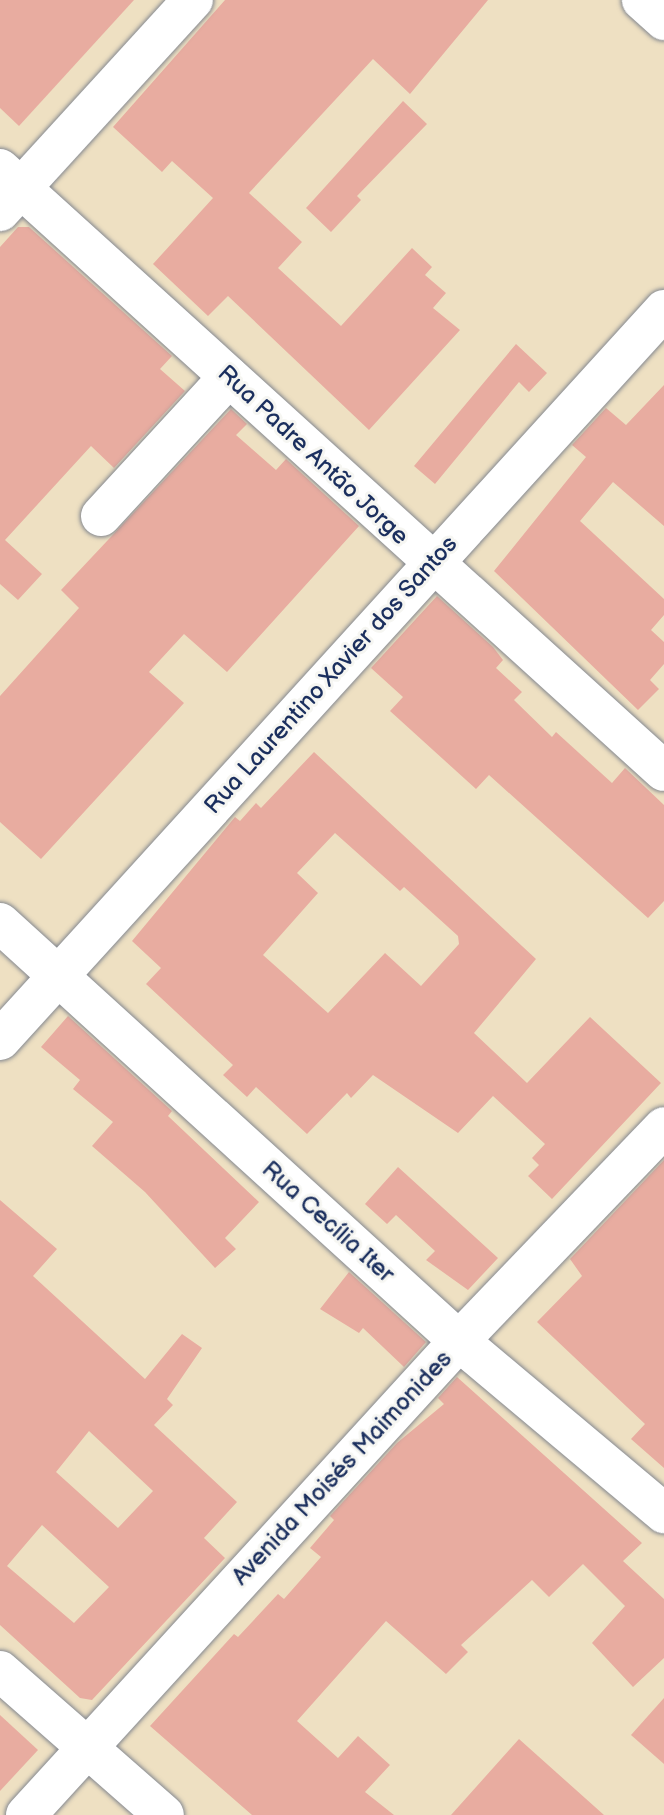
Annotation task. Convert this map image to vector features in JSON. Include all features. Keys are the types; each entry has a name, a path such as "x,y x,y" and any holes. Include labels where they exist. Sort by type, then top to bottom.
{"street":[{"path":"7,189 193,0"},
{"path":"642,0 664,20"},
{"name":"Rua Padre Antão Jorge","path":"7,189 229,377 664,771"},
{"name":"Rua Laurentino Xavier dos Santos","path":"0,1040 664,310"},
{"path":"101,516 229,377"},
{"name":"Rua Cecília Iter","path":"0,923 459,1341 664,1513"},
{"name":"Avenida Moisés Maimonides","path":"26,1815 459,1341 662,1134"},
{"path":"0,1671 164,1815"}],"building":[{"path":"0,0 134,0 19,126 0,108"},
{"path":"225,0 488,0 410,94 373,59 249,193 302,242 278,268 341,326 412,248 432,267 425,275 446,293 433,308 460,330 369,430 228,296 208,316 153,264 213,198 172,161 162,172 113,127"},
{"path":"403,101 427,124 357,196 361,200 331,232 306,208"},
{"path":"18,227 29,227 172,356 160,369 185,391 114,468 91,446 5,540 42,574 18,600 0,584 0,247"},
{"path":"516,344 547,373 529,392 519,382 435,484 414,466"},
{"path":"664,385 664,526 613,482 580,521 664,599 664,615 651,630 664,642 664,664 650,680 659,689 638,710 494,571 586,457 572,445 606,408 626,425"},
{"path":"231,409 247,424 236,435 276,470 286,459 359,526 227,672 184,634 149,672 184,703 41,859 0,822 0,696 79,608 61,590"},
{"path":"437,596 493,647 503,660 496,668 522,692 514,700 552,737 556,732 612,783 625,768 664,805 664,901 648,918 489,775 476,789 390,711 403,697 371,668"},
{"path":"314,752 536,959 474,1033 527,1083 590,1017 661,1083 552,1199 528,1176 539,1165 532,1158 545,1144 493,1096 458,1133 373,1075 351,1098 347,1093 307,1134 256,1087 247,1097 223,1075 233,1065 146,984 161,968 132,941 235,817 240,821 256,803 261,808","holes":["335,833 400,891 404,887 458,936 459,944 421,986 385,953 328,1013 263,955 318,893 297,873"]},
{"path":"68,1016 172,1111 168,1116 259,1202 225,1238 236,1249 215,1268 145,1192 92,1146 113,1122 73,1089 80,1080 41,1047"},
{"path":"664,1160 664,1468 631,1439 645,1424 537,1322 582,1276 570,1259"},
{"path":"398,1167 498,1258 468,1290 426,1260 435,1251 396,1215 387,1224 365,1204"},
{"path":"0,1200 57,1249 33,1276 145,1379 182,1334 202,1348 167,1399 173,1405 154,1425 237,1502 204,1538 225,1558 92,1700 80,1698 0,1625","holes":["89,1431 153,1491 118,1528 56,1472","42,1525 109,1587 74,1623 7,1566"]},
{"path":"349,1272 426,1342 404,1367 363,1328 359,1333 320,1309"},
{"path":"457,1377 642,1543 623,1561 664,1599 664,1658 633,1687 592,1643 625,1606 583,1564 549,1597 532,1580 461,1645 468,1652 446,1674 386,1621 297,1721 338,1758 358,1736 390,1765 365,1792 394,1815 252,1815 150,1726 234,1634 238,1637 278,1594 284,1599 321,1557 310,1548 334,1520 330,1516 397,1443 444,1404 438,1398"},
{"path":"664,1698 664,1764 631,1735"},
{"path":"0,1715 38,1750 0,1791"},
{"path":"519,1739 557,1773 604,1815 451,1815"}]}
